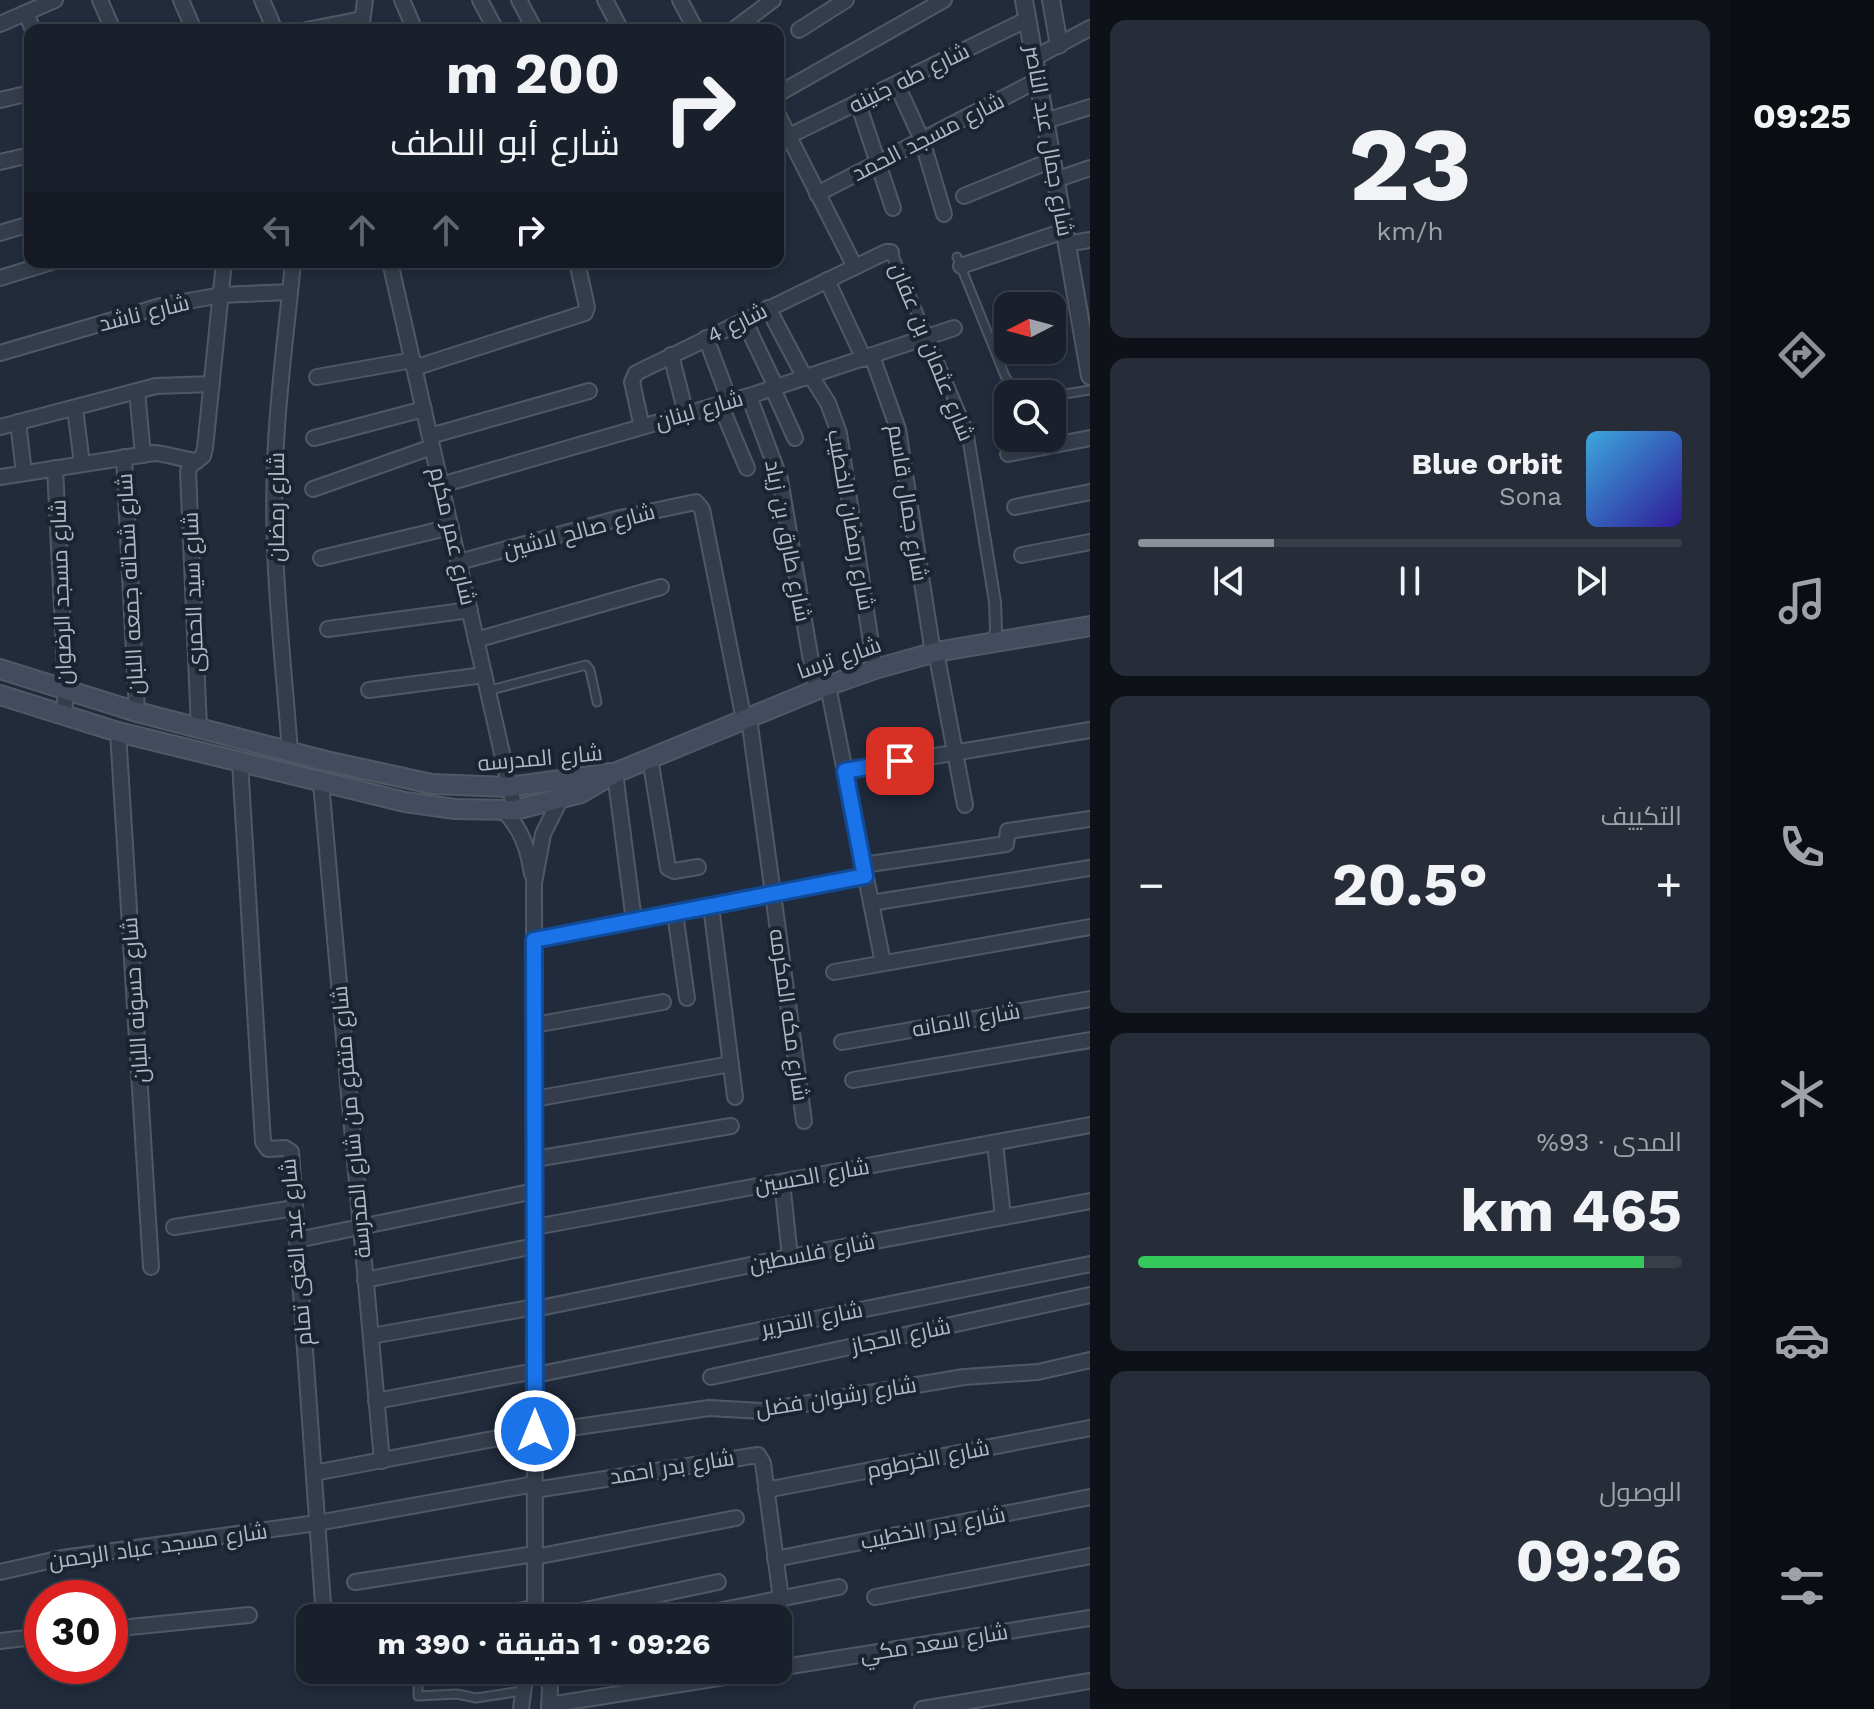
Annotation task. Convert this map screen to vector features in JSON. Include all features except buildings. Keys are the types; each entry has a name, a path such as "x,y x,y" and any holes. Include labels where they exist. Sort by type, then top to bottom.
{"main road":[{"name":"شارع ترسا","path":"615,773 875,669 994,641 1090,626"},
{"name":"شارع المدرسه","path":"0,669 137,712 422,783 508,787 594,773 615,773"},
{"name":"شارع المدرسه","path":"0,695 118,732 321,783 430,806 510,810 581,793 615,773"}],"street":[{"path":"0,24 55,0"},
{"path":"100,0 110,24"},
{"path":"181,0 191,24"},
{"path":"262,0 272,24"},
{"path":"361,24 365,0"},
{"path":"402,0 412,24"},
{"path":"480,0 493,24"},
{"path":"519,0 532,24"},
{"path":"605,0 618,24"},
{"path":"680,0 693,24"},
{"path":"740,24 758,5 773,0"},
{"path":"799,30 846,0"},
{"path":"784,91 944,0"},
{"name":"شارع جمال عبد الناصر","path":"1051,0 1059,45"},
{"name":"شارع جمال عبد الناصر","path":"1027,6 1090,376"},
{"name":"شارع طه جنينه","path":"789,136 897,85 1027,6"},
{"path":"26,13 31,24"},
{"path":"1034,58 1090,28"},
{"name":"شارع مسجد الحمد","path":"817,194 1038,80"},
{"path":"897,85 922,140 944,214"},
{"path":"0,100 24,94"},
{"path":"858,103 893,208"},
{"path":"1045,121 1090,107"},
{"path":"784,126 855,267"},
{"path":"0,162 24,156"},
{"path":"964,196 1052,160"},
{"path":"1055,180 1090,168"},
{"path":"0,233 24,226"},
{"path":"959,262 1065,238 1090,240"},
{"name":"شارع 4","path":"642,427 633,376 768,308 891,252"},
{"name":"شارع عثمان بن عفان","path":"891,252 969,437 995,602 994,641"},
{"path":"0,278 32,268"},
{"name":"شارع سيد الحمرى","path":"199,728 188,471 203,456 205,448 223,268"},
{"name":"شارع رمضان","path":"290,752 274,508 277,419 292,268"},
{"name":"شارع عمر مكرم","path":"391,268 470,610 508,787 510,810 524,839 534,883"},
{"path":"317,377 413,364 585,313 587,307 578,268"},
{"name":"شارع جمال قاسم","path":"827,280 868,357 898,429 934,653 965,805"},
{"name":"شارع ناشد","path":"0,353 161,306 221,295 290,292"},
{"name":"شارع رمضان الخطيب","path":"768,308 808,377 828,403 839,433 875,669"},
{"path":"744,320 795,438"},
{"name":"شارع لبنان","path":"441,485 749,396 954,328"},
{"path":"706,338 747,468"},
{"path":"671,355 686,414"},
{"path":"0,427 156,386 212,384"},
{"path":"137,391 143,455"},
{"path":"313,489 431,441 589,391"},
{"name":"شارع طارق بن زياد","path":"749,396 780,479 822,688 845,771 883,963"},
{"path":"75,408 82,464"},
{"path":"314,438 424,409"},
{"path":"18,422 24,473"},
{"path":"1008,454 1090,438"},
{"path":"0,477 159,453 174,459 197,461"},
{"name":"شارع شحاته جمعه اللبان","path":"124,457 137,712"},
{"name":"شارع مسجد الرضوان","path":"55,468 66,688 64,715"},
{"path":"1015,507 1090,492"},
{"name":"شارع صالح لاشين","path":"459,562 620,518 693,502 699,504"},
{"name":"شارع مكه المكرمه","path":"699,504 747,719 804,1121"},
{"path":"321,558 451,527"},
{"path":"1022,555 1090,542"},
{"path":"476,640 661,587"},
{"path":"328,629 470,610"},
{"path":"369,690 484,675"},
{"path":"845,771 1090,730"},
{"name":"شارع حسونه اللبان","path":"118,732 151,1267"},
{"path":"650,758 668,868 674,871 698,867"},
{"name":"شارع عبد الغنى تمام","path":"240,763 263,1142 268,1149 285,1148 291,1152 323,1604"},
{"path":"615,773 634,921"},
{"name":"شارع متفرع من شارع المدرسة","path":"321,783 382,1461"},
{"path":"535,1604 534,883 543,834 560,800"},
{"path":"534,940 773,894 864,871 1006,844 1008,831 1090,819"},
{"path":"871,903 1090,868"},
{"path":"711,906 735,1097"},
{"path":"675,913 687,998"},
{"path":"834,972 1090,927"},
{"name":"شارع الامانه","path":"842,1042 1090,999"},
{"path":"534,1025 663,1002"},
{"path":"853,1080 1090,1040"},
{"path":"534,1099 731,1064"},
{"name":"شارع الحسين","path":"535,1227 1090,1125"},
{"path":"535,1159 731,1126"},
{"path":"995,1143 1003,1217"},
{"path":"782,1182 790,1257"},
{"path":"297,1240 535,1191"},
{"name":"شارع فلسطين","path":"371,1336 535,1308 1090,1201"},
{"path":"174,1227 295,1208"},
{"path":"365,1280 535,1246"},
{"name":"شارع التحرير","path":"376,1401 535,1373 1090,1264"},
{"name":"شارع الحجاز","path":"711,1377 1090,1295"},
{"name":"شارع رشوان فضل","path":"314,1473 535,1432 709,1408 762,1411 964,1377 1038,1372 1090,1360"},
{"name":"شارع الخرطوم","path":"766,1490 1090,1428"},
{"name":"شارع بدر احمد","path":"535,1487 754,1454 762,1458 781,1599"},
{"name":"شارع مسجد عباد الرحمن","path":"0,1572 62,1558 317,1523 535,1487"},
{"name":"شارع بدر الخطيب","path":"775,1559 1090,1497"},
{"path":"355,1582 535,1556 736,1518"},
{"path":"875,1597 1090,1556"},
{"path":"614,1604 718,1582"},
{"path":"755,1604 839,1587"},
{"path":"128,1627 249,1615"},
{"name":"شارع سعد مكي","path":"792,1666 1090,1618"},
{"path":"0,1641 24,1638"},
{"path":"922,1709 1090,1681"},
{"path":"521,1709 523,1684"},
{"path":"547,1684 549,1707 686,1684"}],"lane":[{"path":"959,262 1007,380"},
{"path":"1066,394 1090,390"},
{"path":"487,691 586,665 590,670 597,702"},
{"path":"418,1684 418,1696 457,1694 480,1697 522,1691"}],"route":[{"path":"535,1431 534,940 865,876 845,771 900,761"}]}
